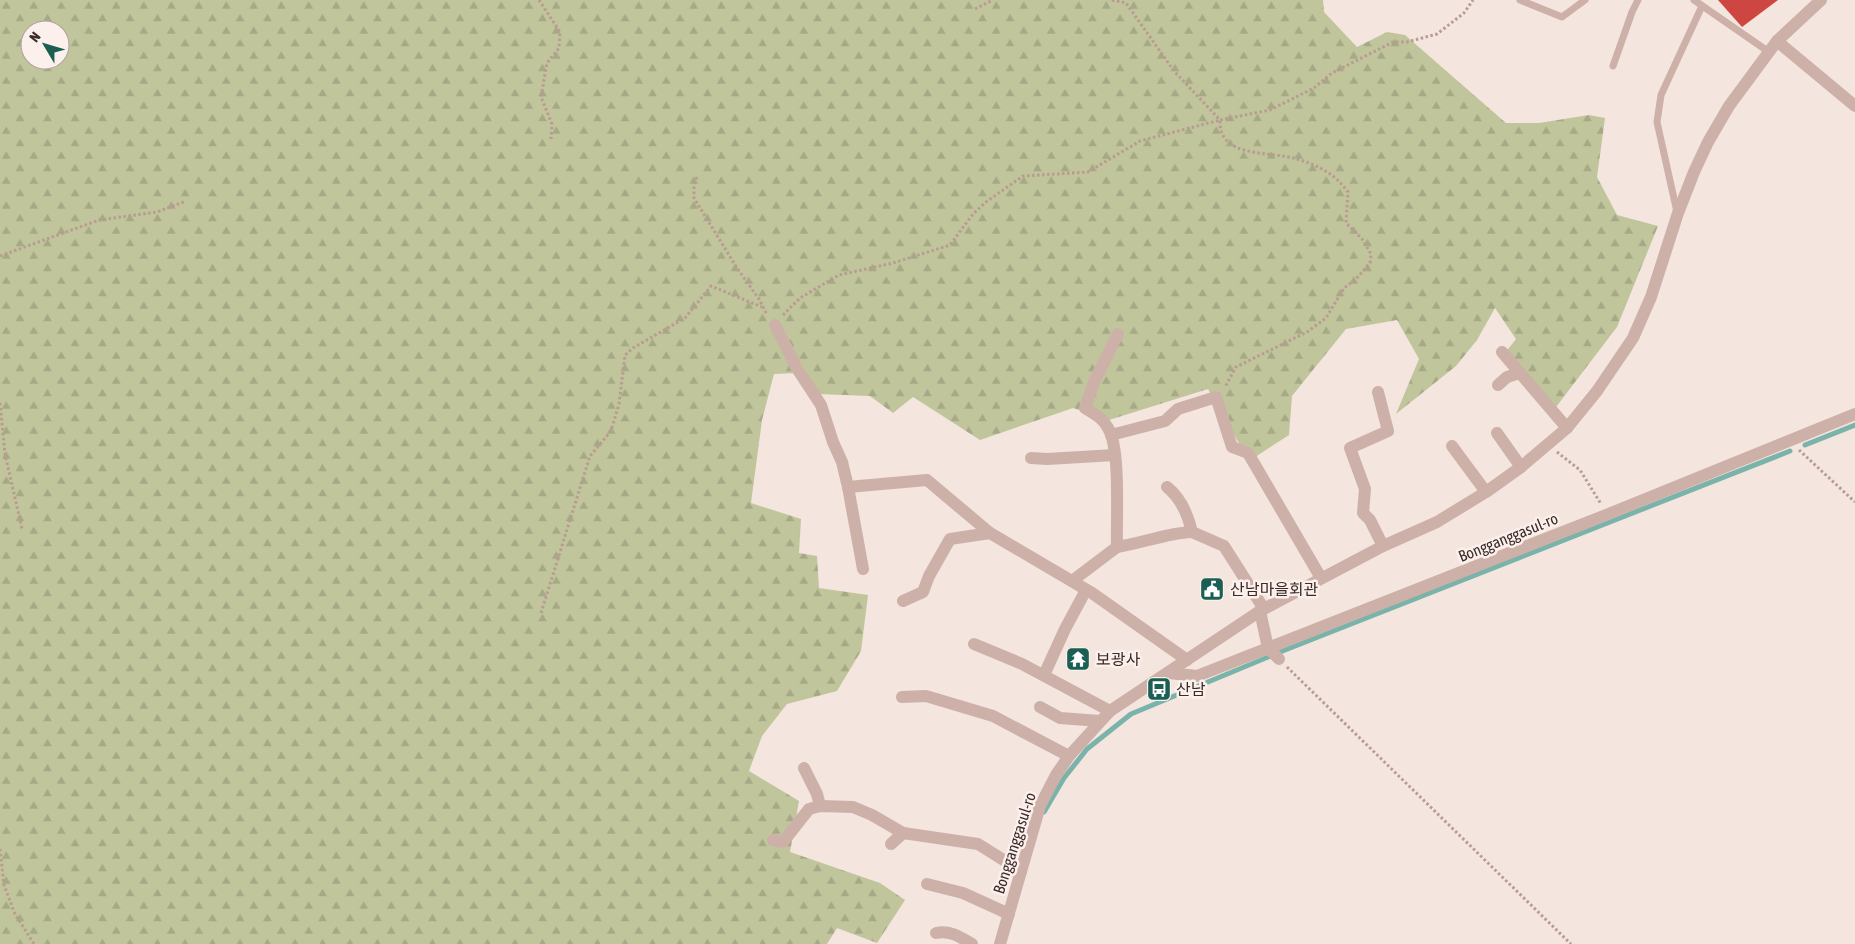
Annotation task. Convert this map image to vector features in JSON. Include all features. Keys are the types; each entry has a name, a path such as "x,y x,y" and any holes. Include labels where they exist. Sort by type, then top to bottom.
{"street":[{"name":"Bongganggasul-ro","path":"1000,944 1040,806 1056,775 1069,756 1110,711 1262,610 1383,546 1437,522 1486,492 1521,467 1567,428 1597,390 1633,338 1652,297 1678,213 1708,142 1739,91 1777,41 1821,0"},
{"path":"1777,41 1855,106"},
{"path":"775,325 796,367 821,405 833,442 842,462 863,569"},
{"path":"1117,547 1115,455 1110,432 1103,420 1085,408 1094,382 1118,334"},
{"path":"1502,352 1567,428"},
{"path":"1498,385 1507,377 1520,372"},
{"path":"1378,392 1388,431 1350,448 1365,489 1363,513 1370,520 1383,546"},
{"path":"1110,432 1165,421 1178,409 1216,397 1232,447 1248,453 1321,578"},
{"name":"Bongganggasul-ro","path":"1169,673 1197,676 1273,653 1855,414"},
{"path":"1497,434 1521,467"},
{"path":"1452,446 1486,492"},
{"path":"1031,458 1047,459 1115,455"},
{"path":"848,487 927,480 990,533 1072,581 1188,660"},
{"path":"1168,487 1174,492 1188,514 1192,532"},
{"path":"1072,581 1117,547 1176,533 1192,532 1224,546 1262,610 1273,653"},
{"path":"903,601 923,592 929,576 950,539 990,533"},
{"path":"1044,676 1065,629 1086,590"},
{"path":"974,644 1022,664 1110,711"},
{"path":"902,697 926,696 993,716 1069,756"},
{"path":"1040,708 1060,718 1100,721"},
{"path":"804,768 818,794 820,806"},
{"path":"773,840 783,842 808,809 820,806 853,807 872,815 903,833 978,844 1022,871"},
{"path":"891,844 903,833"},
{"name":"Bongganggasul-ro","path":"928,884 963,893 1009,914"},
{"path":"936,932 944,931 956,934 972,944"}],"lane":[{"path":"1520,0 1562,17 1585,0"},
{"path":"1613,66 1638,0"},
{"path":"1694,0 1769,52"},
{"path":"1678,213 1657,122 1661,95 1702,6"}],"path":[{"path":"539,0 560,32 559,48 548,63 541,98 552,124 551,139"},
{"path":"975,9 994,0"},
{"path":"1112,0 1126,3 1174,71 1220,120 1220,130 1225,138 1239,149 1266,154 1276,153 1298,159 1324,169 1340,181 1348,192 1346,223 1362,239 1371,254 1370,263 1356,279 1344,288 1326,318 1307,332 1236,367 1230,379 1216,397"},
{"path":"697,177 694,186 694,198 775,325 800,298 839,275 893,263 950,245 973,214 986,202 1023,176 1088,172 1140,142 1220,120 1270,110 1314,88 1332,73 1392,42 1407,42 1437,34 1464,13 1473,0"},
{"path":"0,256 98,220 157,212 186,201"},
{"path":"540,613 590,456 612,431 619,404 625,355 633,348 686,318 711,286 763,307"},
{"path":"0,403 5,454 22,528"},
{"path":"1790,441 1855,502"},
{"path":"1547,445 1580,470 1598,496 1606,515"},
{"path":"1273,653 1572,944"},
{"path":"0,849 4,885 15,914 34,944"}],"green space":[{"path":"0,0 1323,0 1324,12 1357,47 1387,32 1405,35 1506,123 1539,123 1589,115 1605,118 1597,177 1617,215 1658,226 1617,327 1553,411 1501,358 1516,339 1495,308 1477,340 1456,366 1396,414 1419,359 1397,320 1346,329 1292,396 1289,435 1249,461 1208,389 1109,420 1073,408 980,440 913,397 893,413 870,396 817,394 797,373 774,374 762,420 751,503 801,519 799,553 817,556 819,588 868,595 861,651 837,691 787,704 762,736 749,771 799,801 790,852 880,883 905,900 877,943 837,928 827,944 0,944"}],"building":[{"path":"1718,0 1778,0 1742,27"}],"waterway":[{"path":"1805,445 1855,425"},
{"path":"1044,812 1064,778 1087,749 1131,714 1285,650 1790,451"}],"place":[{"name":"산남마을회관","path":"1212,589"},
{"name":"보광사","path":"1078,659"},
{"name":"산남","path":"1159,689"}]}
